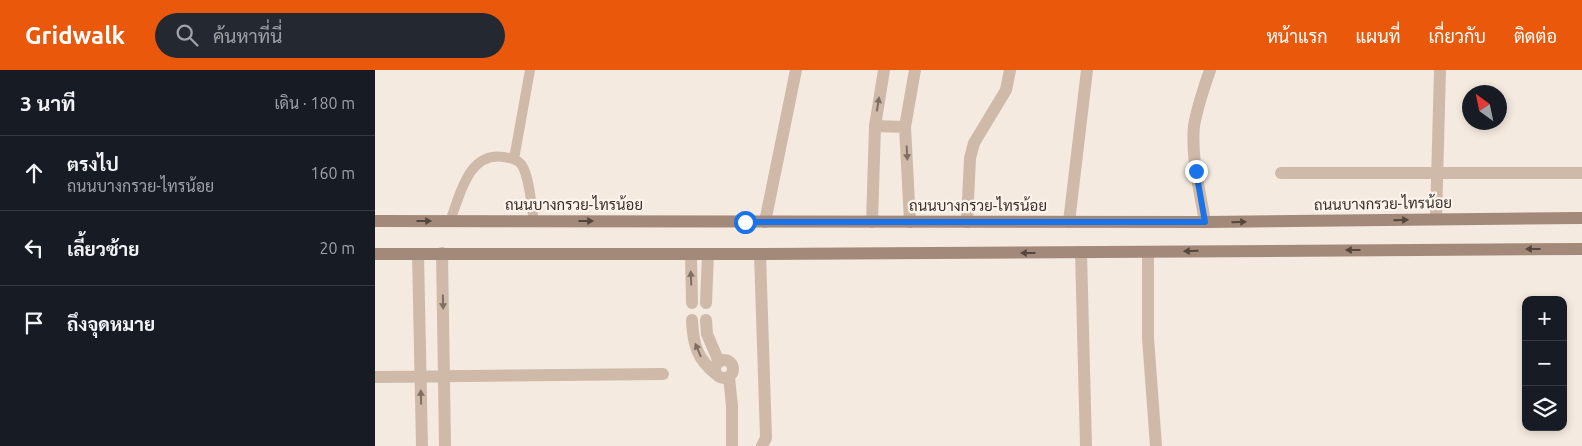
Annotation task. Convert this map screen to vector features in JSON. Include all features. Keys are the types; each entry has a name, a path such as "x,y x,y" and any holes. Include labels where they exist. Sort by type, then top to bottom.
{"main road":[{"name":"ถนนบางกรวย-ไทรน้อย","path":"375,221 1205,222 1582,218"},
{"path":"375,254 760,254 1582,249"}],"street":[{"path":"765,222 797,70"},
{"path":"872,222 875,126 884,70"},
{"path":"910,222 905,127 915,70"},
{"path":"967,222 969,158 974,144 1007,90 1010,70"},
{"path":"1069,222 1087,70"},
{"path":"1205,222 1194,153 1194,126 1210,70"},
{"path":"1436,219 1440,70"},
{"path":"875,126 905,127"},
{"path":"1281,173 1582,173"},
{"path":"1081,252 1086,446"},
{"path":"1148,252 1148,338 1156,446"},
{"path":"442,253 445,446"},
{"path":"418,254 422,446"},
{"path":"691,254 692,303"},
{"path":"706,303 708,254"},
{"path":"760,254 766,438 762,446"},
{"path":"692,320 693,337 697,351 706,366 721,371"},
{"path":"706,320 707,334 732,406 732,446"},
{"path":"375,377 663,374"}],"lane":[{"path":"514,158 530,70"},
{"path":"450,221 467,175 473,167 484,159 499,156 514,158 521,164 526,176 534,220"}],"route":[{"path":"745,222 1205,222 1196,171"}]}
